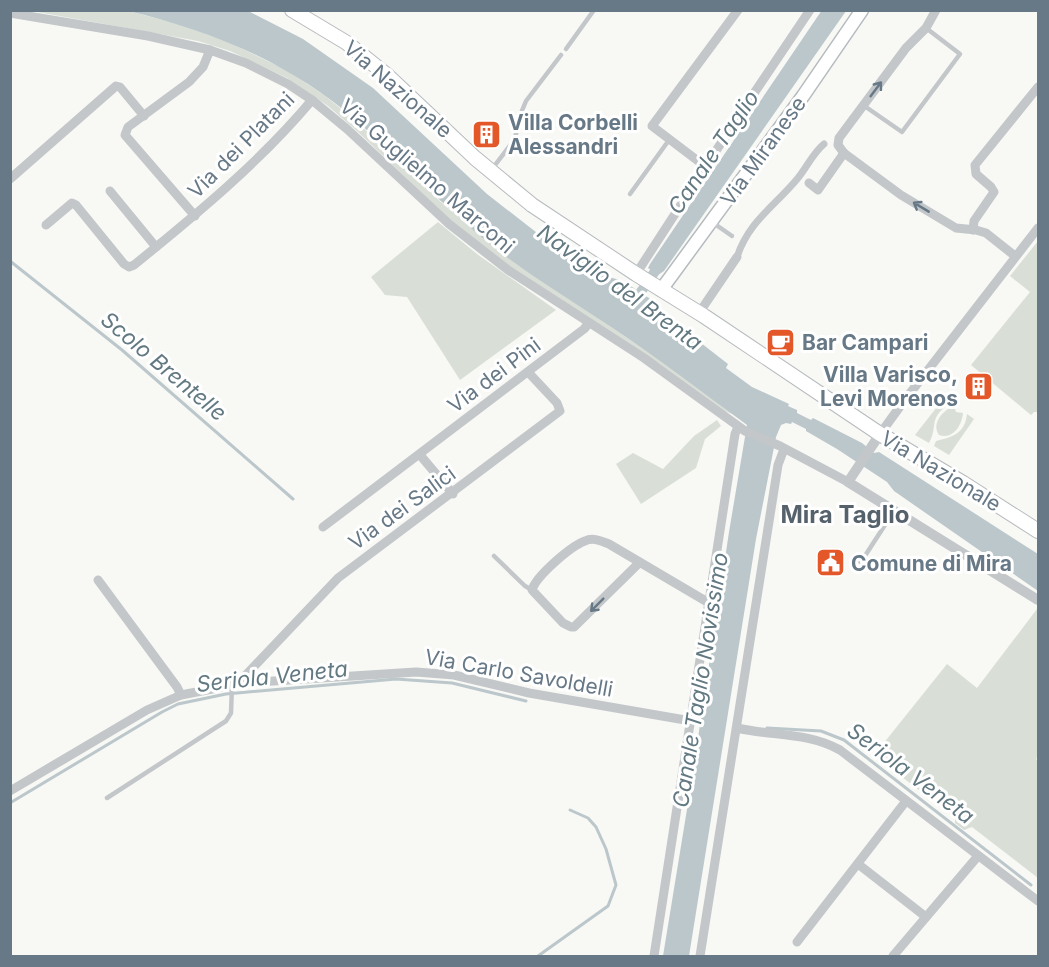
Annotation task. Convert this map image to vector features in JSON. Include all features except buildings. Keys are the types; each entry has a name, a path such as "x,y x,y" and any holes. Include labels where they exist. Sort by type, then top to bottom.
{"main road":[{"name":"Via Nazionale","path":"292,10 347,43 388,75 490,171 532,205 880,434 1038,531"},
{"name":"Via Miranese","path":"659,289 712,222 862,10"}],"street":[{"path":"706,167 653,129 653,123 738,10"},
{"path":"637,275 810,10"},
{"path":"936,10 926,28 906,48 838,138 838,145 844,153 901,195 961,230 989,230 1003,240 1015,256"},
{"name":"Via Guglielmo Marconi","path":"10,13 148,36 210,50 267,73 312,100 478,248 536,289 675,379 742,429 848,482"},
{"path":"10,179 116,86 120,87 144,116 189,82 203,67 210,50"},
{"path":"973,230 974,221 994,192 976,174 975,165 1038,87"},
{"name":"Via dei Platani","path":"45,225 72,203 76,205 129,267 195,216 254,161 312,100"},
{"name":"Via dei Platani","path":"144,116 125,131 127,139 195,216"},
{"path":"699,313 737,257 755,223 802,173 824,144"},
{"path":"797,165 809,183 818,190 844,153"},
{"path":"110,191 156,248"},
{"path":"1038,228 903,401 848,482 1038,600"},
{"path":"734,237 744,242"},
{"name":"Via dei Pini","path":"323,527 589,323"},
{"name":"Via dei Salici","path":"243,683 244,677 338,578 453,494 560,411 557,403 528,372"},
{"path":"654,957 735,434 742,429"},
{"path":"700,957 780,447"},
{"path":"420,454 453,494"},
{"path":"639,563 574,627 563,623 532,590 536,582 566,552 586,540 593,539 609,544 709,603"},
{"path":"98,580 177,687 181,696"},
{"path":"759,592 771,594"},
{"name":"Via Carlo Savoldelli","path":"10,790 147,710 181,696 243,683 393,672 443,673 528,693 690,721"},
{"path":"737,728 823,741 855,760 1038,902"},
{"path":"797,942 906,801"},
{"path":"893,957 978,856"},
{"path":"858,864 926,917"}],"lane":[{"path":"566,49 594,10"},
{"path":"863,105 902,132 960,54 926,28"},
{"path":"490,171 515,139 519,118 526,101 561,55"},
{"path":"630,194 669,140"},
{"path":"712,222 734,237"},
{"path":"859,561 861,562 894,511"},
{"path":"494,556 532,590"},
{"path":"107,798 226,721 231,713 232,687"}],"shaded area":[{"path":"32,11 128,11 187,26 220,38 288,71 324,95 356,121 442,203 492,246 667,365 734,415 476,243 358,132 328,106 287,78 230,51 198,41"},
{"path":"438,222 477,254 556,310 460,380 407,297 385,295 371,277"},
{"path":"1038,241 1038,412 1031,415 971,365 1030,292 1010,276"},
{"path":"944,398 951,403 936,418 929,443 915,435"},
{"path":"954,405 956,412 963,413 959,427 949,435 939,435 936,426 939,418"},
{"path":"967,414 974,419 949,455 934,446 936,441 957,434 964,426"},
{"path":"717,420 721,426 705,439 696,468 641,504 616,464 633,453 663,469 694,436"},
{"path":"1037,609 1038,878 972,827 964,830 955,823 955,818 875,754 947,664 977,688"}],"water":[{"path":"822,10 846,11 664,271 658,275 648,268 650,264"},
{"name":"Naviglio del Brenta","path":"128,11 248,11 303,39 373,88 487,194 541,236 609,277 623,281 655,302 658,310 668,322 689,339 692,336 728,364 726,368 752,387 789,404 788,406 797,410 797,413 811,420 813,418 862,443 874,453 879,452 1038,554 1038,591 894,491 887,482 837,449 792,422 781,425 776,437 756,539 689,956 663,956 747,425 646,351 505,256 440,200 333,101 279,67 250,52 191,29"}],"waterway":[{"name":"Scolo Brentelle","path":"10,261 122,350 293,499"},
{"name":"Canale Taglio","path":"634,302 662,261"},
{"name":"Seriola Veneta","path":"10,803 162,712 178,704 226,694 396,679 452,683 526,701"},
{"name":"Seriola Veneta","path":"767,728 821,731 844,740 1031,885"},
{"name":"Scolo Brentelle","path":"538,956 608,906 616,885 606,849 596,827 588,818 570,810"}],"place":[{"name":"Villa Corbelli Alessandri","path":"487,134"},
{"name":"Bar Campari","path":"781,342"},
{"name":"Villa Varisco, Levi Morenos","path":"979,386"},
{"name":"Comune di Mira","path":"830,563"}],"district":[{"name":"Mira Taglio","path":"845,514"}],"water label":[{"name":"Canale Taglio Novissimo","path":"700,680"}]}
